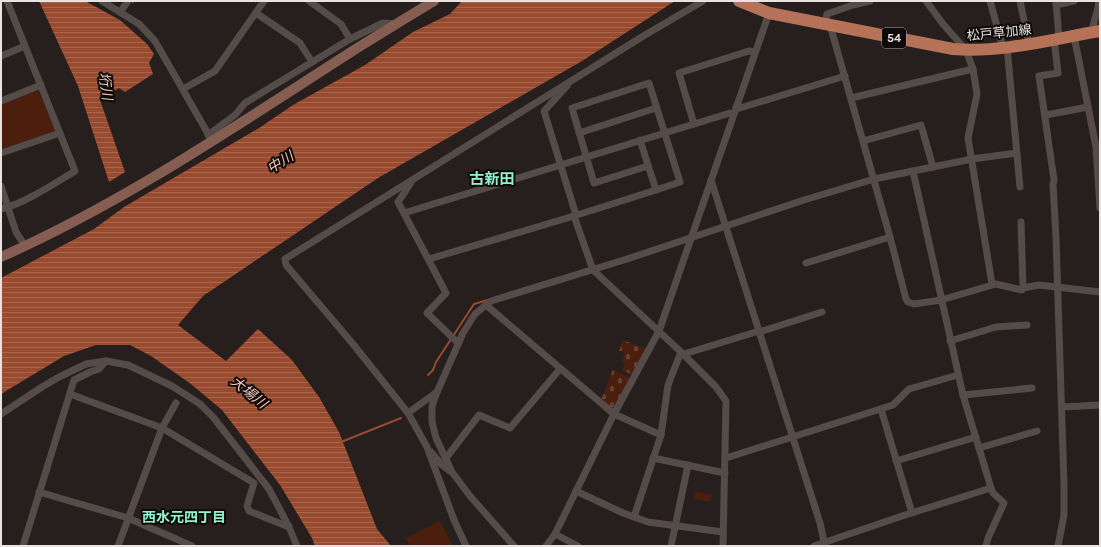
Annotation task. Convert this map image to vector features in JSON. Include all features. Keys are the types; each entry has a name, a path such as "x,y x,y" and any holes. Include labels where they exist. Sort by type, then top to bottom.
{"main road":[{"name":"松戸草加線","path":"739,1 769,12 927,45 966,50 1005,48 1095,32"}],"street":[{"path":"4,208 45,190 75,171 7,1"},
{"path":"102,1 121,11 139,24 155,41 210,138"},
{"path":"121,11 128,1"},
{"path":"183,89 214,71 264,1"},
{"path":"309,1 340,24 350,39"},
{"path":"1,257 92,213 210,138 397,24 422,6 434,1"},
{"path":"466,546 454,520 427,447 408,413 358,350 286,265 285,259 569,84 645,35 703,1"},
{"path":"870,1 827,14 827,24 845,76 908,302 914,304 941,300 992,284 1022,290 1023,288 1039,285 1100,292"},
{"path":"926,1 943,24 966,50 973,69 977,94 968,138 992,284"},
{"path":"990,1 1005,48 1020,188"},
{"path":"1020,1 1029,44"},
{"path":"1058,546 1064,515 1062,407 1054,180 1046,116 1039,76 1058,72 1056,3 1074,1"},
{"path":"1095,32 1099,1"},
{"path":"546,546 555,534 614,414 659,331 769,12"},
{"path":"256,13 300,43 312,62"},
{"path":"210,138 235,115 245,103 312,62 350,39 383,23 397,24"},
{"path":"1074,36 1096,147 1100,208"},
{"path":"1,56 25,46"},
{"path":"694,124 679,73 749,51 755,52"},
{"path":"851,98 973,69"},
{"path":"736,107 740,108 845,76"},
{"path":"569,84 544,112 593,270 683,353 716,387 726,401 724,546"},
{"path":"429,259 680,182 649,84 572,108 594,183 648,166"},
{"path":"1,101 41,85"},
{"path":"1046,116 1088,107"},
{"path":"579,133 656,108"},
{"path":"404,213 640,140 730,113 733,114"},
{"path":"863,141 921,125 933,167"},
{"path":"1,153 60,133"},
{"path":"640,140 656,190"},
{"path":"514,546 470,496 452,472 436,438 433,427 432,406 458,343 471,319 491,301 726,227 797,202 874,179 972,159 1017,153"},
{"path":"913,171 963,395 991,488 993,493 1004,503 988,538 986,546"},
{"path":"413,179 398,202 446,293 427,313 458,343"},
{"path":"711,180 820,523 825,544"},
{"path":"1,186 4,208 24,246"},
{"path":"1021,222 1023,288"},
{"path":"806,263 890,237"},
{"path":"486,305 614,414 661,435"},
{"path":"634,517 661,435 668,385 683,353 759,332 822,312"},
{"path":"950,341 996,327 1027,325"},
{"path":"23,546 74,380 100,369 106,361"},
{"path":"1,414 59,377 86,364 106,361 128,365 172,386 207,410 225,430 265,484 289,527 297,546"},
{"path":"446,458 478,415 510,428 560,369"},
{"path":"726,458 893,405 909,389 958,375"},
{"path":"963,395 1032,388"},
{"path":"408,413 437,392"},
{"path":"70,394 162,428 254,483 247,506 249,511 289,527"},
{"path":"118,546 162,428 176,403"},
{"path":"1062,407 1100,405"},
{"path":"881,409 912,513"},
{"path":"979,448 1037,431"},
{"path":"896,462 976,437"},
{"path":"427,447 442,465 452,472"},
{"path":"653,458 725,472"},
{"path":"670,546 688,465"},
{"path":"814,546 825,544 912,513 991,488"},
{"path":"576,491 602,504 648,522 724,532"},
{"path":"39,492 128,518 192,546"},
{"path":"555,534 578,546"}],"green space":[{"path":"38,90 55,129 54,132 1,149 1,105"},
{"path":"623,340 646,349 632,375 622,370 625,364 622,362 624,353 619,351"},
{"path":"613,369 630,378 613,409 601,400"},
{"path":"695,491 712,495 710,502 693,499"},
{"path":"440,521 453,546 410,546 406,538"}],"water":[{"name":"垳川","path":"39,1 85,1 120,20 147,44 154,54 149,63 153,74 125,92 119,88 100,100 125,172 109,182 78,86"},
{"path":"462,1 675,1 582,61 378,178 203,296 178,325 226,361 258,329 292,360 319,397 339,432 377,529 391,546 315,546 312,538 280,485 222,410 191,384 151,356 130,345 96,345 64,356 1,394 1,278 94,229 124,207 259,128 293,105 365,65 413,32 450,14"}],"waterway":[{"path":"428,375 433,370 436,362 474,304 488,300"},
{"path":"341,442 401,418"}],"district":[{"name":"古新田","path":"492,179"},
{"name":"西水元四丁目","path":"184,517"}],"water label":[{"name":"中川","path":"280,162"},
{"name":"大場川","path":"249,392"}]}
